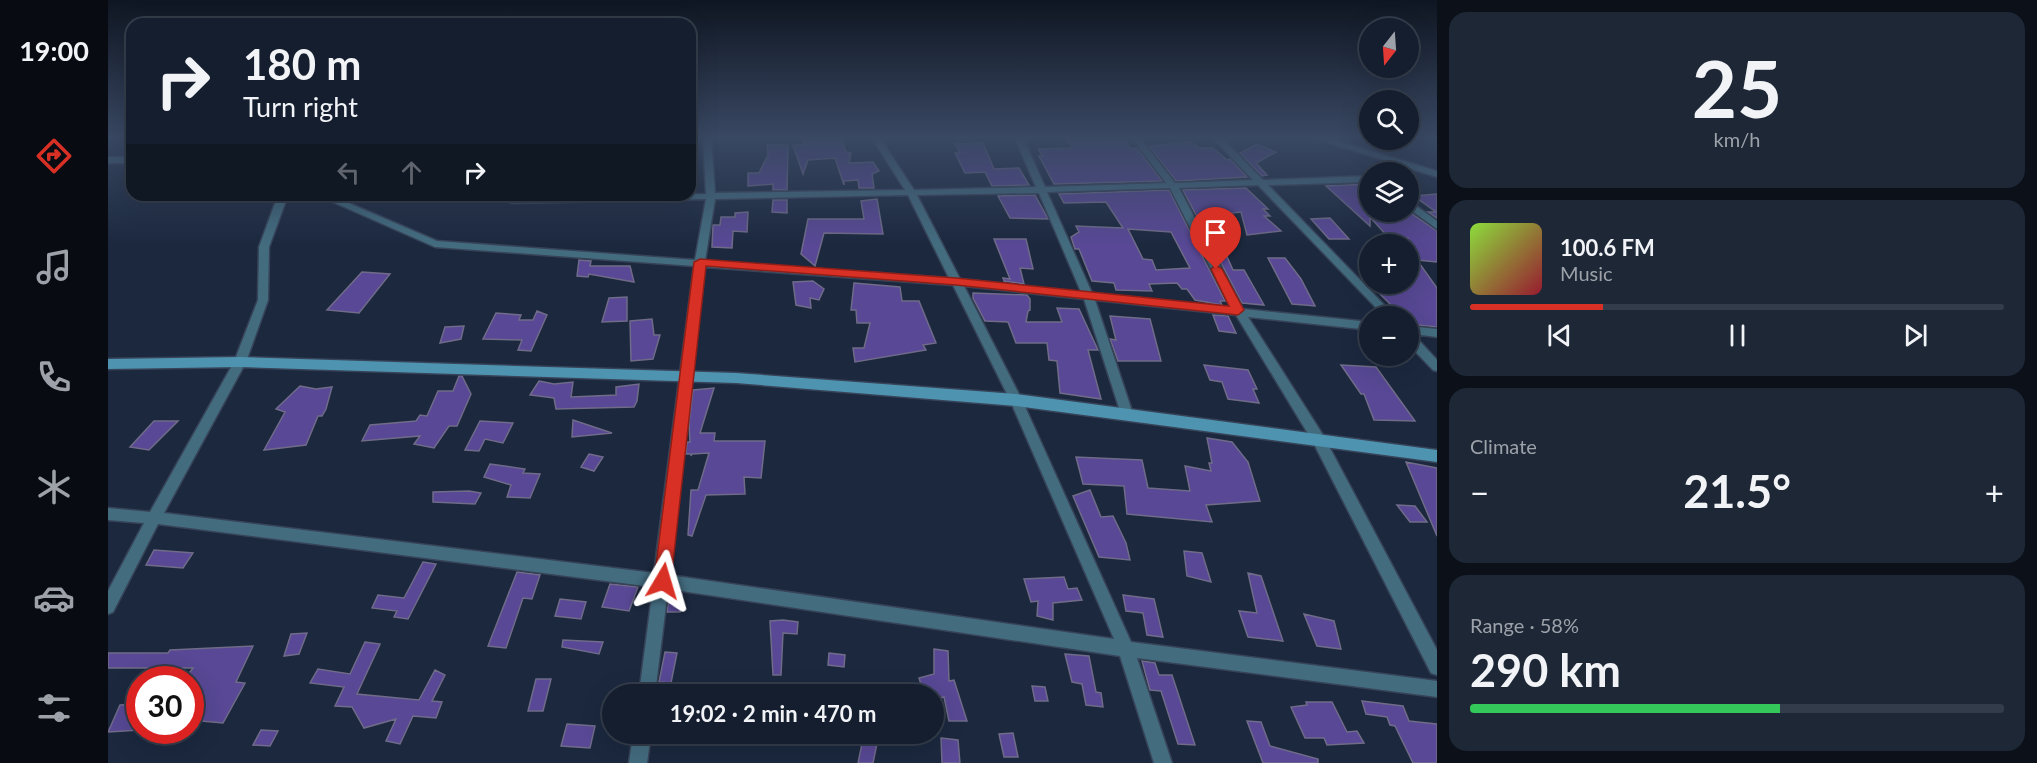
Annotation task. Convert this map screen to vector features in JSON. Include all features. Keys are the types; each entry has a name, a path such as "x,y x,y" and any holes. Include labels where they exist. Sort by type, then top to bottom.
{"main road":[{"path":"108,364 240,362 736,378 1016,400 1437,456"}],"street":[{"path":"648,684 663,581 700,262 711,196 709,174"},
{"path":"899,174 911,192 1016,400 1126,649 1163,763"},
{"path":"1034,174 1088,295 1127,414"},
{"path":"1163,174 1173,186 1238,310 1318,439 1437,667"},
{"path":"1252,174 1380,306"},
{"path":"696,196 1041,190 1359,179"},
{"path":"108,607 240,362 263,300 264,247 281,201"},
{"path":"336,201 435,244 956,282 1238,310 1359,325"},
{"path":"1419,212 1437,226"},
{"path":"1419,331 1437,333"},
{"path":"1419,348 1437,367"},
{"path":"108,514 663,581 1126,649 1437,689"},
{"path":"638,763 641,744"}],"building":[{"path":"748,174 787,174 787,190 773,190 773,184 748,186"},
{"path":"840,174 873,174 874,188 859,188 858,180 844,181 844,185"},
{"path":"986,174 1022,174 1029,185 992,186"},
{"path":"1048,174 1156,174 1162,181 1054,184"},
{"path":"1170,174 1244,174 1247,177 1176,181"},
{"path":"1359,184 1359,216 1326,186"},
{"path":"1246,188 1268,209 1263,209 1270,216 1264,216 1281,231 1247,235 1241,212 1204,216 1220,241 1233,270 1244,270 1264,305 1242,303 1183,190"},
{"path":"1169,190 1225,301 1220,301 1222,305 1195,300 1187,289 1182,289 1177,283 1149,284 1152,291 1116,290 1114,283 1092,281 1079,249 1075,249 1071,237 1079,232 1076,226 1123,228 1106,202 1064,203 1059,194","holes":["1128,229 1171,232 1190,268 1156,270 1152,260 1143,259"]},
{"path":"1437,194 1437,218 1428,212 1436,212 1419,200 1419,196"},
{"path":"1035,195 1048,219 1010,218 998,196"},
{"path":"877,199 883,234 824,233 815,266 801,254 808,219 864,219 861,201"},
{"path":"773,200 787,200 787,213 772,212"},
{"path":"748,212 747,232 733,231 732,248 712,247 713,225 720,225 721,217 735,217 735,213"},
{"path":"1330,218 1349,239 1329,239 1311,219"},
{"path":"1419,219 1437,231 1437,262 1419,260 1419,234 1385,234 1374,222 1419,222"},
{"path":"994,239 1026,239 1033,269 1020,268 1024,284 1004,281 1003,278 1010,279"},
{"path":"1268,258 1285,258 1301,279 1315,306 1292,304"},
{"path":"579,260 591,261 590,266 630,266 634,282 589,274 588,277 577,276"},
{"path":"1419,263 1437,288 1437,327 1419,325 1419,306 1392,306 1380,294 1419,294"},
{"path":"362,272 390,274 359,313 327,310"},
{"path":"813,281 824,289 819,300 810,298 811,308 796,305 793,282"},
{"path":"854,283 900,287 902,301 919,301 936,343 923,345 926,350 855,362 853,348 864,348 870,323 857,323 856,310 851,310"},
{"path":"973,293 1027,295 1030,299 1030,310 1026,322 1062,322 1057,308 1079,309 1098,350 1088,350 1101,399 1060,393 1057,361 1049,360 1047,343 1016,343 1008,322 985,321 973,298"},
{"path":"627,297 627,321 602,322 609,298"},
{"path":"537,311 547,315 531,351 518,350 522,340 483,339 496,313 521,315 519,320 533,320"},
{"path":"1213,315 1228,316 1236,333 1219,331"},
{"path":"1110,316 1150,319 1161,361 1118,361 1110,339 1116,340"},
{"path":"652,319 654,335 660,335 653,359 631,361 630,321"},
{"path":"464,326 461,339 440,343 445,327"},
{"path":"1204,365 1248,370 1257,389 1253,389 1259,403 1228,399 1222,382 1210,380"},
{"path":"1341,365 1376,367 1415,421 1374,420 1364,394 1361,394"},
{"path":"459,376 462,376 471,394 457,426 449,426 434,448 414,444 420,436 362,441 370,425 416,421 420,415 427,416 438,391 453,391"},
{"path":"539,381 554,384 573,382 571,397 616,395 616,387 639,384 634,407 556,409 554,398 530,395"},
{"path":"300,386 316,389 332,387 326,409 322,416 318,416 306,445 264,450 285,412 276,409"},
{"path":"714,388 700,433 715,433 714,441 765,441 761,478 744,477 745,494 706,495 692,536 688,535 691,490 698,490 709,453 692,454 691,456 691,454 686,454 687,442 690,442 689,424 693,390"},
{"path":"573,420 612,433 572,437"},
{"path":"154,421 178,421 149,450 130,447"},
{"path":"480,421 513,423 503,443 485,439 479,451 465,450"},
{"path":"1207,438 1232,442 1248,462 1260,501 1206,505 1212,522 1127,514 1124,486 1083,484 1076,457 1142,460 1148,488 1190,491 1185,466 1211,471 1209,463 1212,463"},
{"path":"589,454 603,457 594,471 581,467"},
{"path":"1406,462 1437,468 1437,536"},
{"path":"490,464 525,469 523,473 540,474 530,498 507,497 511,485 484,477"},
{"path":"1090,490 1101,517 1113,516 1126,543 1130,560 1099,557 1073,496"},
{"path":"433,492 481,493 475,504 433,502"},
{"path":"1397,505 1415,506 1427,522 1410,522"},
{"path":"154,550 193,553 183,568 146,565"},
{"path":"1184,551 1202,553 1211,582 1187,576"},
{"path":"423,562 436,564 408,619 394,617 397,611 372,608 378,595 404,598"},
{"path":"517,572 540,575 532,599 523,598 506,648 488,646"},
{"path":"1248,573 1261,576 1283,641 1248,637 1239,611 1257,613"},
{"path":"1064,577 1068,589 1077,588 1082,600 1053,603 1053,620 1037,616 1038,601 1031,602 1024,579"},
{"path":"610,584 638,587 629,611 602,607"},
{"path":"670,594 682,594 680,612 667,612"},
{"path":"1123,595 1154,599 1163,637 1147,635 1143,613 1126,611"},
{"path":"560,599 586,602 581,619 555,616"},
{"path":"1304,614 1334,621 1341,649 1317,646"},
{"path":"770,621 798,622 797,634 783,633 781,675 773,675"},
{"path":"307,633 299,654 284,656 291,634"},
{"path":"563,640 603,642 599,654 562,647"},
{"path":"365,642 380,644 357,694 419,700 435,670 445,675 432,701 442,702 436,718 413,716 400,744 386,741 396,719 364,728 352,707 335,706 344,687 310,683 318,669 350,674"},
{"path":"253,646 236,682 245,683 223,723 204,721 204,666 108,668 108,653 168,653 170,650"},
{"path":"934,649 948,651 949,681 954,680 967,721 949,721 944,684 921,684 919,678 934,674"},
{"path":"665,652 677,653 671,683 659,682"},
{"path":"829,653 845,655 844,667 828,665"},
{"path":"1065,654 1089,656 1096,692 1101,693 1103,707 1086,705 1082,684 1072,682"},
{"path":"1142,661 1155,663 1159,675 1172,675 1195,745 1178,744 1161,691 1150,690"},
{"path":"536,679 551,679 543,711 528,711"},
{"path":"1032,686 1045,687 1048,701 1035,701"},
{"path":"1362,701 1403,706 1409,721 1437,724 1437,763 1413,763 1395,726 1390,725 1387,717 1366,714"},
{"path":"1306,702 1332,702 1347,732 1357,731 1364,743 1327,745 1324,738 1305,738 1291,707 1307,705"},
{"path":"120,705 126,705 126,731 108,732"},
{"path":"1247,721 1261,722 1270,746 1318,759 1318,763 1263,763"},
{"path":"567,724 595,726 590,748 561,746"},
{"path":"261,730 278,731 270,746 253,745"},
{"path":"1013,733 1018,757 1004,757 999,734"},
{"path":"944,738 958,740 960,763 942,763 941,744 944,744"},
{"path":"862,744 877,744 873,763 858,763"}],"route":[{"path":"663,581 700,262 956,282 1238,310 1216,269"}]}
